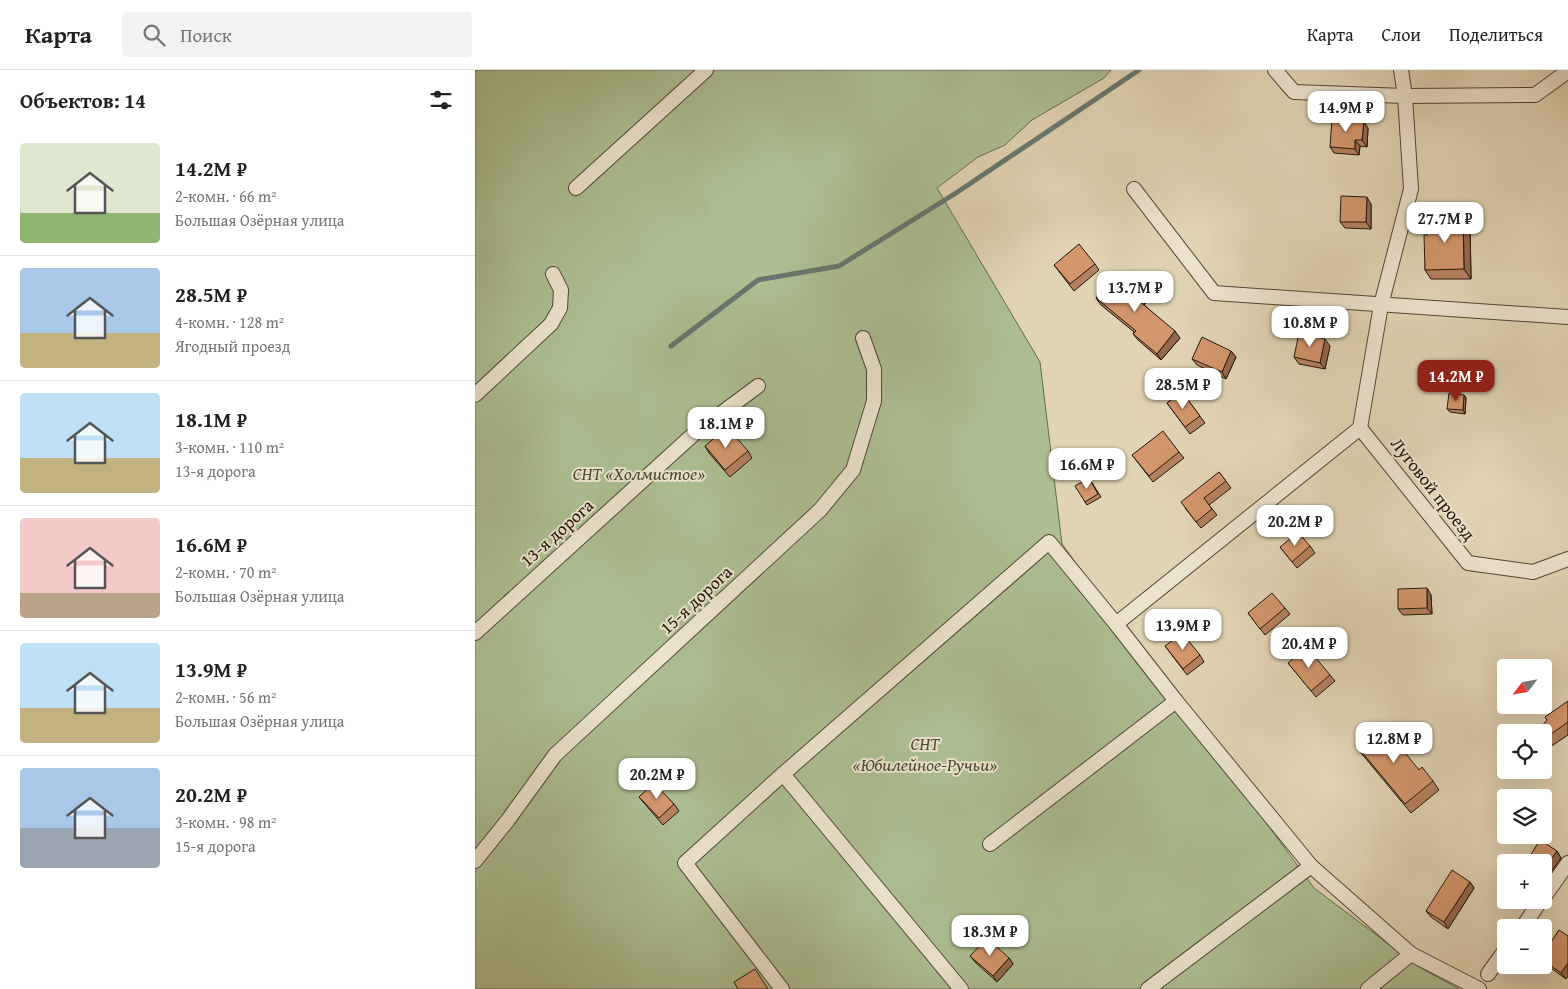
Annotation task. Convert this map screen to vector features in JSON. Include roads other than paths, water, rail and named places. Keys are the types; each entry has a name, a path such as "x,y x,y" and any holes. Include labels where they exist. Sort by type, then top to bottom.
{"street":[{"path":"576,188 706,70"},
{"path":"1275,70 1294,92 1405,96 1535,95 1568,71"},
{"path":"1116,624 1360,428 1381,305 1411,189 1405,96 1401,70"},
{"path":"1134,189 1214,293 1568,317"},
{"path":"475,395 551,324 560,308 561,290 553,274"},
{"name":"15-я дорога","path":"475,861 508,820 555,755 820,510 853,470 875,401 874,369 863,338"},
{"name":"13-я дорога","path":"475,633 696,432 758,386"},
{"name":"Луговой проезд","path":"1360,428 1468,563 1533,572 1568,559"},
{"path":"782,989 685,864 783,774 1049,542 1311,866 1411,954 1479,989"},
{"path":"990,844 1176,701"},
{"path":"783,774 961,989"},
{"path":"1552,886 1568,863"},
{"path":"1148,989 1311,866"},
{"path":"1368,989 1411,954"},
{"path":"1488,974 1497,962"}],"waterway":[{"path":"671,346 758,280 839,266 956,193 1139,70"}],"park label":[{"name":"СНТ «Холмистое»","path":"639,474"},
{"name":"СНТ «Юбилейное-Ручьи»","path":"925,754"}]}
